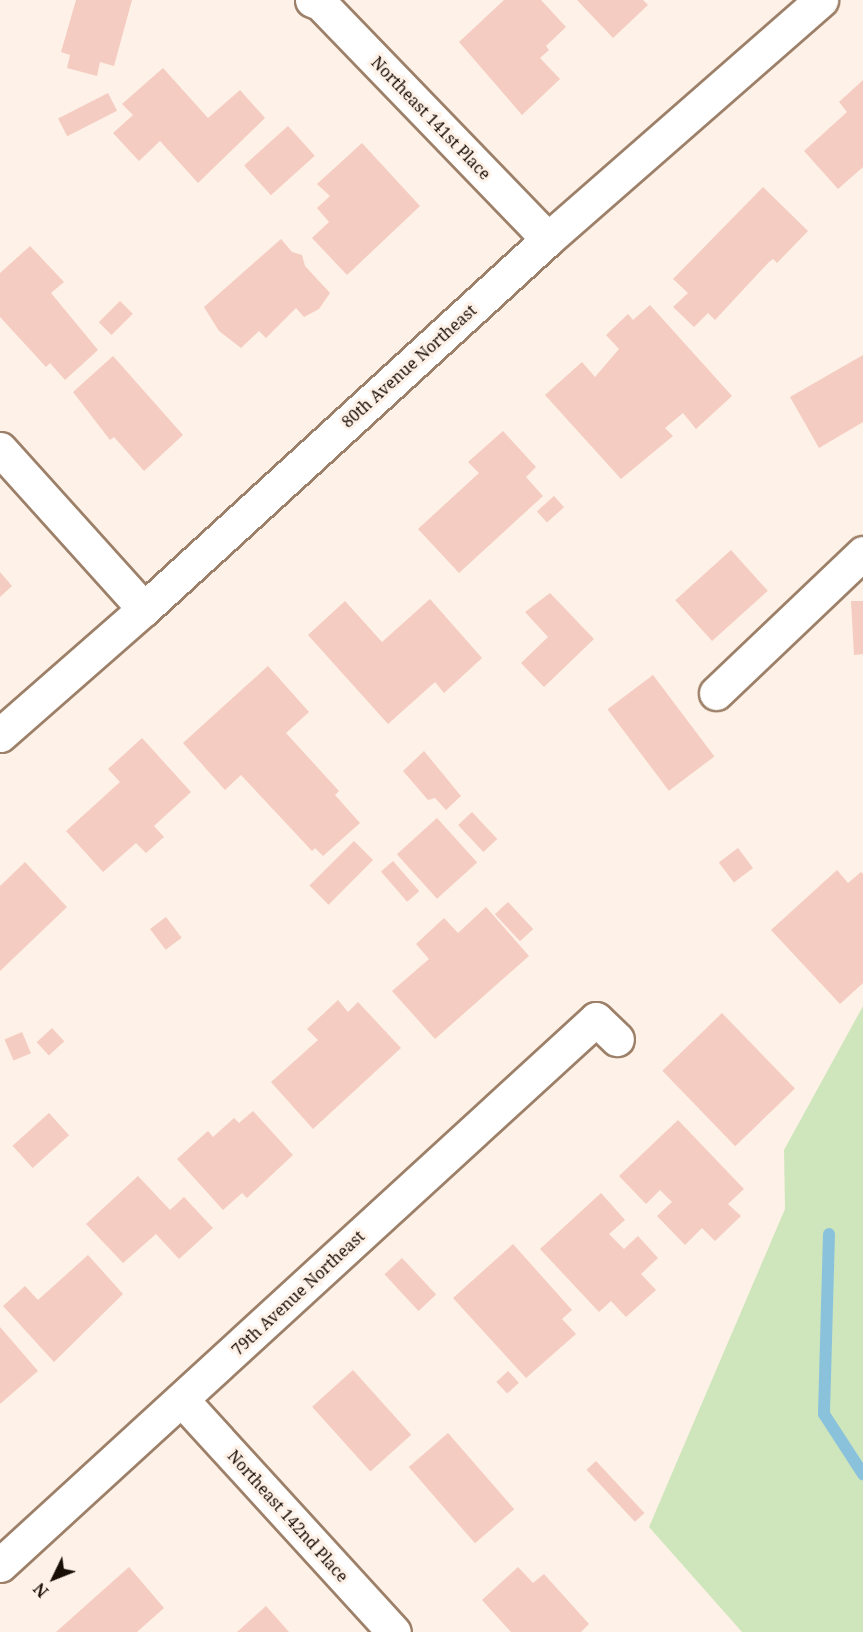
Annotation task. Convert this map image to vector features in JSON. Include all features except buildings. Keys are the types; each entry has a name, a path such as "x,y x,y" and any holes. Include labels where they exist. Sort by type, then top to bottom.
{"street":[{"name":"Northeast 141st Place","path":"312,0 320,3 548,239"},
{"name":"80th Avenue Northeast","path":"0,735 144,609 548,239 821,0"},
{"path":"0,449 144,609"},
{"path":"716,693 863,553"},
{"name":"79th Avenue Northeast","path":"0,1565 182,1400 606,1029"},
{"name":"Northeast 142nd Place","path":"182,1400 394,1632"}],"green space":[{"path":"863,1006 863,1632 742,1632 649,1527 785,1209 784,1150"}],"waterway":[{"path":"829,1234 824,1414 863,1474"}]}
